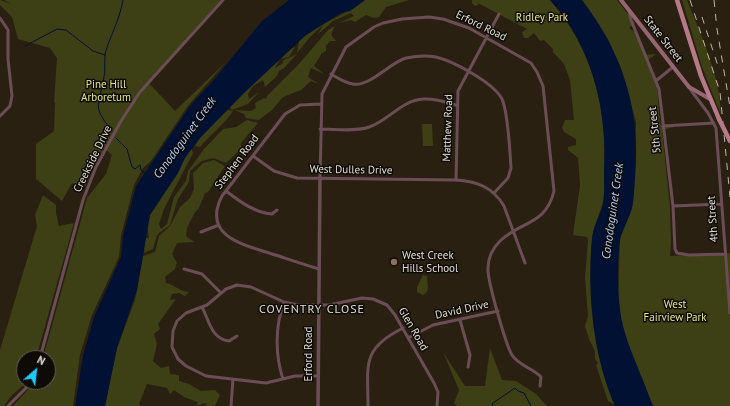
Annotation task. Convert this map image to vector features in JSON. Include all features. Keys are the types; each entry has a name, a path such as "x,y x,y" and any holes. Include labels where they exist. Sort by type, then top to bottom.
{"main road":[{"name":"State Street","path":"621,0 673,68 692,89 710,99"},
{"path":"677,0 705,88 730,141"},
{"path":"692,89 705,88"}],"street":[{"name":"Creekside Drive","path":"42,350 83,200 96,167 121,121 140,92 223,0"},
{"name":"5th Street","path":"629,11 631,20 657,80 673,206 675,249 677,253 688,255 725,254"},
{"name":"Matthew Road","path":"456,180 456,105 458,91 499,14"},
{"path":"0,18 8,30 8,59 12,96 10,106 0,116"},
{"name":"Erford Road","path":"318,406 320,129 322,94 347,45 374,27 389,22 418,18 443,19 460,24 531,64 542,81 554,179 553,196 548,207 541,216 498,243 488,262 489,278 512,354 518,361 542,377 540,386"},
{"path":"331,74 350,84 360,84 401,60 422,56 444,60 491,85 498,92 504,104 511,168 508,178 494,193 504,206 525,264"},
{"path":"657,80 673,68"},
{"name":"State Street","path":"692,89 714,123"},
{"path":"320,129 367,128 409,103 419,99 433,99 456,105"},
{"name":"Stephen Road","path":"219,225 218,206 226,191 288,112 304,104 321,104"},
{"path":"663,126 714,123"},
{"name":"4th Street","path":"714,123 716,129 730,314"},
{"name":"West Dulles Drive","path":"253,156 280,174 296,178 456,180 477,183 494,193"},
{"path":"226,191 246,205 260,211 272,214 277,210"},
{"path":"673,206 721,204"},
{"path":"201,232 219,225 222,232 234,241 319,269"},
{"path":"184,269 202,274 221,293"},
{"name":"Glen Road","path":"318,376 302,376 266,383 206,376 182,364 173,351 172,334 177,321 186,313 211,302 231,287 245,285 284,302 318,306 339,304 362,298 378,300 391,309 403,328 436,388 437,406"},
{"path":"283,379 278,360 278,327 284,302"},
{"path":"202,306 211,329 217,336 229,341 237,336"},
{"name":"David Drive","path":"408,338 433,325 498,311"},
{"path":"460,320 470,355 468,367"},
{"path":"368,406 368,366 371,354 379,343 403,328"},
{"path":"231,406 233,379"},
{"path":"8,406 24,390"}],"green space":[{"name":"Pine Hill Arboretum","path":"0,0 11,4 4,0 221,0 148,82 175,111 225,63 187,107 151,161 143,168 134,185 121,236 119,257 92,315 80,355 73,406 13,406 28,390 56,390 56,350 45,350 87,198 106,174 112,155 104,148 85,187 72,183 62,201 36,179 36,144 54,131 57,58 50,48 18,39 12,17 0,5"},
{"path":"365,0 409,0 386,7 379,17 374,18 366,15 355,22 351,20 339,23 354,16 351,13 333,21 318,34 323,25 310,37 297,53 299,41 323,24 349,11"},
{"name":"Ridley Park","path":"472,0 550,0 565,19 577,39 595,81 600,104 605,150 604,198 592,239 592,302 594,323 602,363 614,404 608,401 596,365 598,363 595,359 595,351 585,326 588,316 585,278 588,240 587,237 573,235 580,185 578,158 568,150 568,147 576,145 576,139 564,132 562,128 565,120 574,120 570,80 564,64 544,40 540,41 534,33 528,38 524,38 522,32 527,29 478,3 478,5 475,6 472,3"},
{"name":"West Fairview Park","path":"582,0 617,0 635,23 629,28 637,34 644,55 656,54 648,60 657,85 660,124 674,127 662,130 670,207 670,256 730,253 730,406 653,406 629,349 622,327 618,299 620,237 632,208 634,191 636,122 621,68 608,39"},
{"path":"682,0 687,0 714,71 720,100 721,115 702,67"},
{"path":"335,26 332,34 336,41 330,41 326,46 326,51 322,53 314,66 324,74 311,68 308,77 319,84 311,81 301,90 283,97 272,110 259,120 246,118 244,114 235,110 251,111 256,108 255,103 264,98 266,99 267,96 299,64 328,30"},
{"path":"295,47 289,57 280,59 275,68 282,64 284,60 297,54 284,68 279,71 277,76 265,87 263,80 253,86 248,94 249,99 259,92 248,104 232,110 230,107 256,77 261,77 267,67 279,55"},
{"path":"228,110 233,111 226,121 200,147 195,146 218,117"},
{"path":"247,120 258,123 241,143 241,149 226,163 213,158 202,161 190,171 189,182 178,199 170,225 157,235 153,249 144,253 145,238 149,238 147,225 149,215 191,148 193,153 164,209 159,224 161,229 167,224 174,197 186,181 188,171 204,149 223,129 236,127"},
{"path":"422,124 432,124 433,146 423,146"},
{"path":"214,160 225,166 208,192 205,193 199,208 194,214 187,228 186,236 194,242 177,243 172,254 177,263 175,269 165,277 166,283 183,291 189,292 185,296 179,293 172,294 170,300 176,299 158,324 160,329 154,334 157,344 153,361 161,368 169,366 170,374 179,375 179,381 189,384 201,391 215,390 220,395 215,406 206,406 207,404 204,403 196,406 198,402 184,397 174,390 170,394 167,388 147,384 139,404 141,406 105,406 117,348 135,300 143,256 155,252 159,236 170,226 180,207 190,198 194,189 193,173 203,163"},
{"path":"43,195 56,205 59,226 74,223 38,350 16,350 16,390 18,390 11,396 4,406 0,406 0,350 37,226 35,215"},
{"path":"423,275 427,276 428,289 423,295 417,292 417,287"},
{"path":"490,348 502,380 516,381 536,394 547,406 457,406 454,403 459,390 443,352 465,386 485,386"}],"water":[{"name":"Conodoguinet Creek","path":"289,0 365,0 350,11 341,13 306,35 243,94 199,139 185,158 178,173 150,215 137,290 117,348 105,406 75,406 83,356 94,317 121,257 123,236 136,186 190,106 212,82 262,21"},
{"name":"Conodoguinet Creek","path":"550,0 582,0 596,20 618,62 632,106 636,153 635,178 633,205 620,242 618,268 619,300 627,340 653,406 615,406 601,367 593,324 590,281 593,235 604,197 605,151 600,104 595,81 577,38 565,18"}],"waterway":[{"path":"112,131 101,116 98,105 105,73 106,51 123,0"},
{"path":"25,46 57,29 66,30 93,51 105,55"},
{"name":"Conodoguinet Creek","path":"116,138 127,149 132,167 135,169 140,165 141,170 146,174"},
{"path":"492,406 493,403 515,388 524,393 531,406"}],"railway":[{"path":"690,0 720,92 730,197"},
{"path":"714,0 717,29 730,107"},
{"path":"702,17 718,66"}],"place":[{"name":"West Creek Hills School","path":"394,262"}],"district":[{"name":"COVENTRY CLOSE","path":"312,310"}]}
